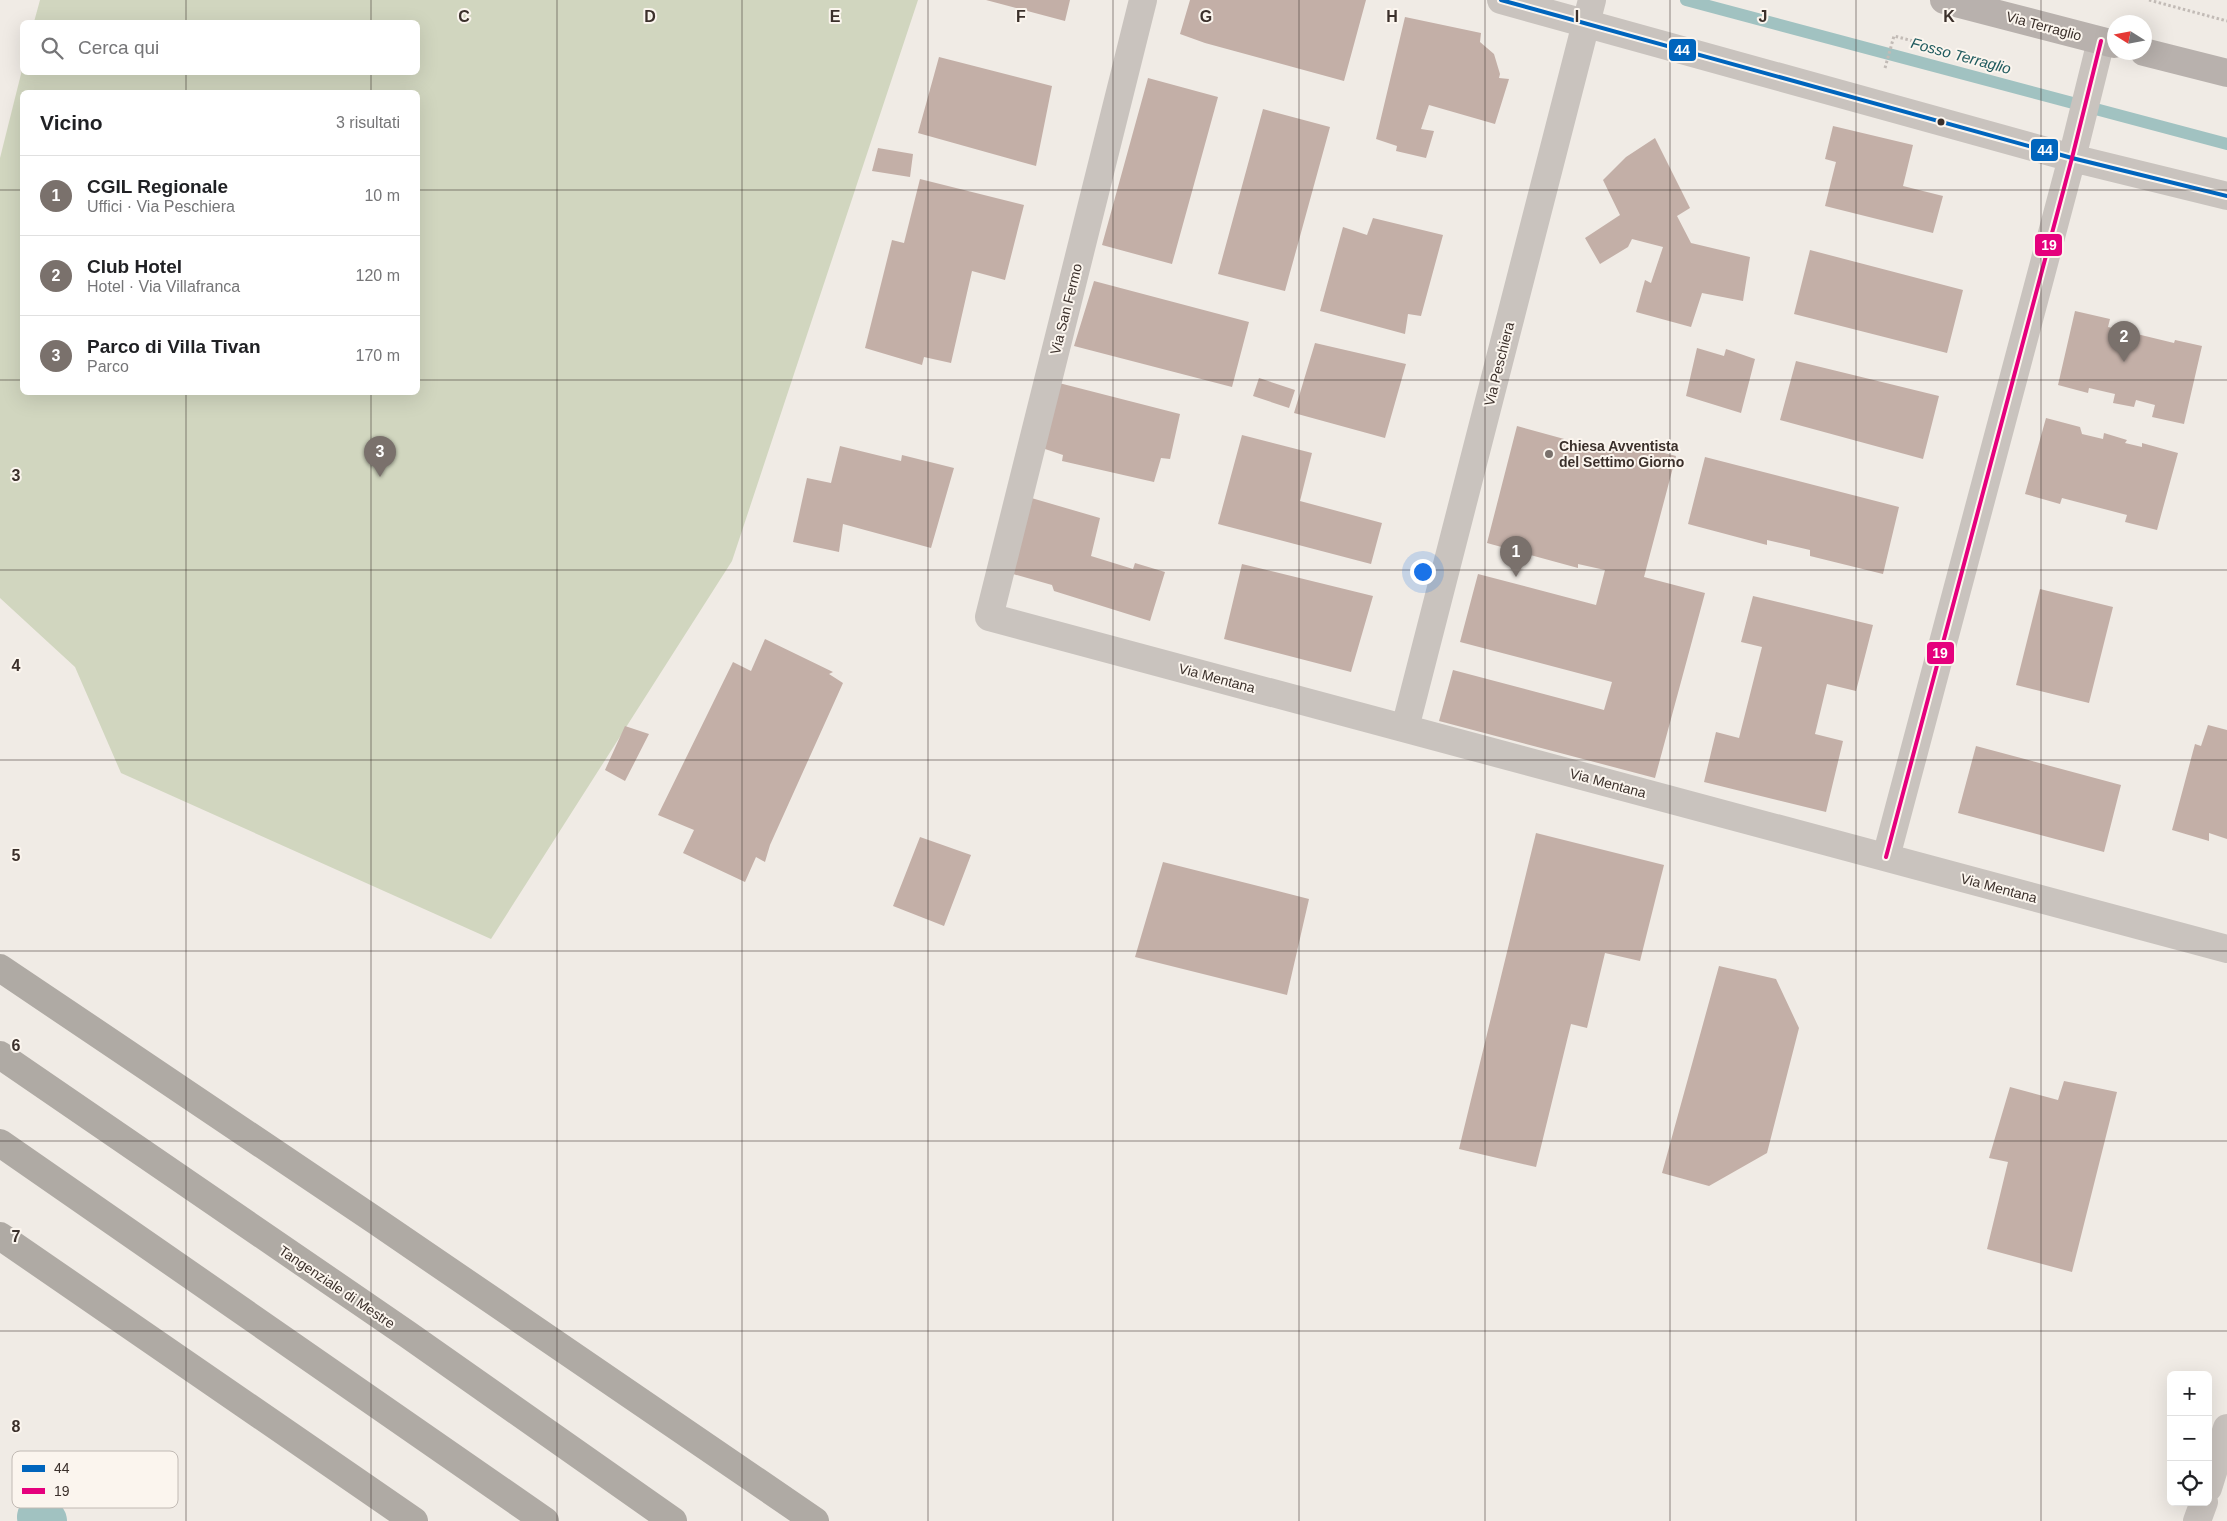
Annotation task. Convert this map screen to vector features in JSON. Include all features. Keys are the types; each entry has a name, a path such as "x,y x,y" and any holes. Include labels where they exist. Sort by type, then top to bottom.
{"highway":[{"path":"0,968 367,1215 815,1521"},
{"name":"Tangenziale di Mestre","path":"0,1055 423,1345 673,1521"},
{"path":"0,1143 545,1521"},
{"path":"0,1236 414,1521"}],"main road":[{"name":"Via Terraglio","path":"1944,0 2107,43"},
{"path":"2152,54 2227,73"}],"street":[{"name":"Via San Fermo","path":"989,617 1143,0"},
{"path":"1500,0 1589,12 2072,158 2227,196"},
{"name":"Via Peschiera","path":"1405,728 1589,12"},
{"path":"1886,857 2092,78 2107,45"},
{"name":"Via Mentana","path":"989,617 2227,948"},
{"path":"2212,1475 2227,1428"}],"path":[{"path":"2149,0 2227,21"},
{"path":"1894,36 1948,50"}],"green space":[{"path":"40,0 918,0 732,561 491,939 121,773 75,667 0,598 0,158 21,75 420,75 420,20 35,20"}],"building":[{"path":"986,0 1070,0 1065,21"},
{"path":"1190,0 1366,0 1344,81 1205,43 1180,34"},
{"path":"1405,17 1481,33 1480,42 1494,54 1500,74 1499,78 1509,79 1495,124 1429,105 1421,129 1434,131 1426,158 1396,151 1397,146 1376,139"},
{"path":"939,57 1052,86 1036,166 918,133"},
{"path":"1148,78 1218,97 1172,264 1102,245"},
{"path":"1263,109 1330,127 1285,291 1218,274"},
{"path":"1833,126 1913,145 1903,186 1943,196 1933,233 1825,206 1836,162 1825,159"},
{"path":"1655,138 1690,208 1677,216 1691,243 1750,257 1743,301 1702,293 1691,327 1636,312 1645,280 1651,283 1663,247 1632,239 1628,247 1600,264 1585,238 1620,215 1603,180 1626,157"},
{"path":"878,148 913,154 910,177 872,171"},
{"path":"920,179 1024,205 1005,280 972,271 951,363 924,357 922,365 865,348 892,240 904,243"},
{"path":"1373,218 1443,235 1421,316 1408,314 1405,334 1320,311 1343,227 1367,235"},
{"path":"1810,250 1963,290 1947,353 1794,314"},
{"path":"1094,281 1249,322 1232,387 1074,346"},
{"path":"2075,311 2110,319 2108,327 2174,343 2175,340 2202,346 2184,424 2152,417 2155,405 2136,400 2134,407 2113,403 2115,394 2089,388 2088,393 2058,385"},
{"path":"1315,343 1406,364 1385,438 1294,413"},
{"path":"1697,348 1724,356 1726,349 1755,359 1741,413 1686,396"},
{"path":"1796,361 1939,396 1923,459 1780,420"},
{"path":"1259,378 1295,390 1289,408 1253,396"},
{"path":"1059,383 1180,414 1170,459 1161,458 1154,482 1062,461 1063,455 1042,448"},
{"path":"2046,418 2080,427 2082,434 2103,439 2104,433 2127,440 2125,443 2142,447 2142,443 2178,453 2157,530 2125,522 2127,515 2062,498 2060,504 2025,494"},
{"path":"1517,426 1608,451 1611,439 1676,456 1644,577 1705,593 1655,778 1439,721 1453,670 1604,710 1612,682 1460,642 1478,574 1596,605 1605,570 1578,564 1578,568 1487,543"},
{"path":"1242,435 1312,453 1300,501 1382,523 1371,564 1218,524"},
{"path":"840,446 901,461 902,455 954,468 931,548 843,524 839,552 793,542 807,478 831,483"},
{"path":"1705,457 1899,507 1883,574 1810,556 1810,550 1767,540 1767,545 1688,524"},
{"path":"1028,497 1100,518 1091,556 1133,569 1135,563 1165,572 1150,621 1054,591 1052,585 1006,572"},
{"path":"1242,564 1373,596 1351,672 1224,639"},
{"path":"2040,589 2113,607 2089,703 2016,685"},
{"path":"1753,596 1873,625 1856,691 1827,684 1815,734 1843,741 1826,812 1704,782 1716,732 1739,738 1762,647 1741,642"},
{"path":"765,639 833,672 829,674 843,683 770,845 765,862 756,857 745,882 683,853 694,830 658,815 733,662 751,671"},
{"path":"2208,725 2227,730 2227,839 2209,833 2209,841 2172,830 2195,744 2201,746"},
{"path":"625,726 649,734 625,781 605,770"},
{"path":"1976,746 2121,785 2104,852 1958,813"},
{"path":"1536,833 1664,865 1640,961 1605,953 1587,1028 1571,1024 1536,1167 1459,1149"},
{"path":"920,837 971,855 944,926 893,906"},
{"path":"1163,862 1309,899 1287,995 1135,957"},
{"path":"1719,966 1776,979 1799,1028 1767,1153 1709,1186 1662,1173"},
{"path":"2064,1081 2117,1092 2072,1272 1987,1249 2008,1162 1989,1158 2010,1087 2058,1100"}],"waterway":[{"name":"Fosso Terraglio","path":"1686,0 2227,144"},
{"path":"39,1517 45,1521"}],"transit line":[{"name":"44","path":"1501,0 2072,158 2227,196"},
{"name":"19","path":"1886,857 2072,158 2101,41"}],"place":[{"name":"Club Hotel","path":"2124,362"},
{"name":"Chiesa Avventista del Settimo Giorno","path":"1549,454"},
{"name":"Parco di Villa Tivan","path":"380,477"},
{"name":"CGIL Regionale","path":"1516,577"}]}
